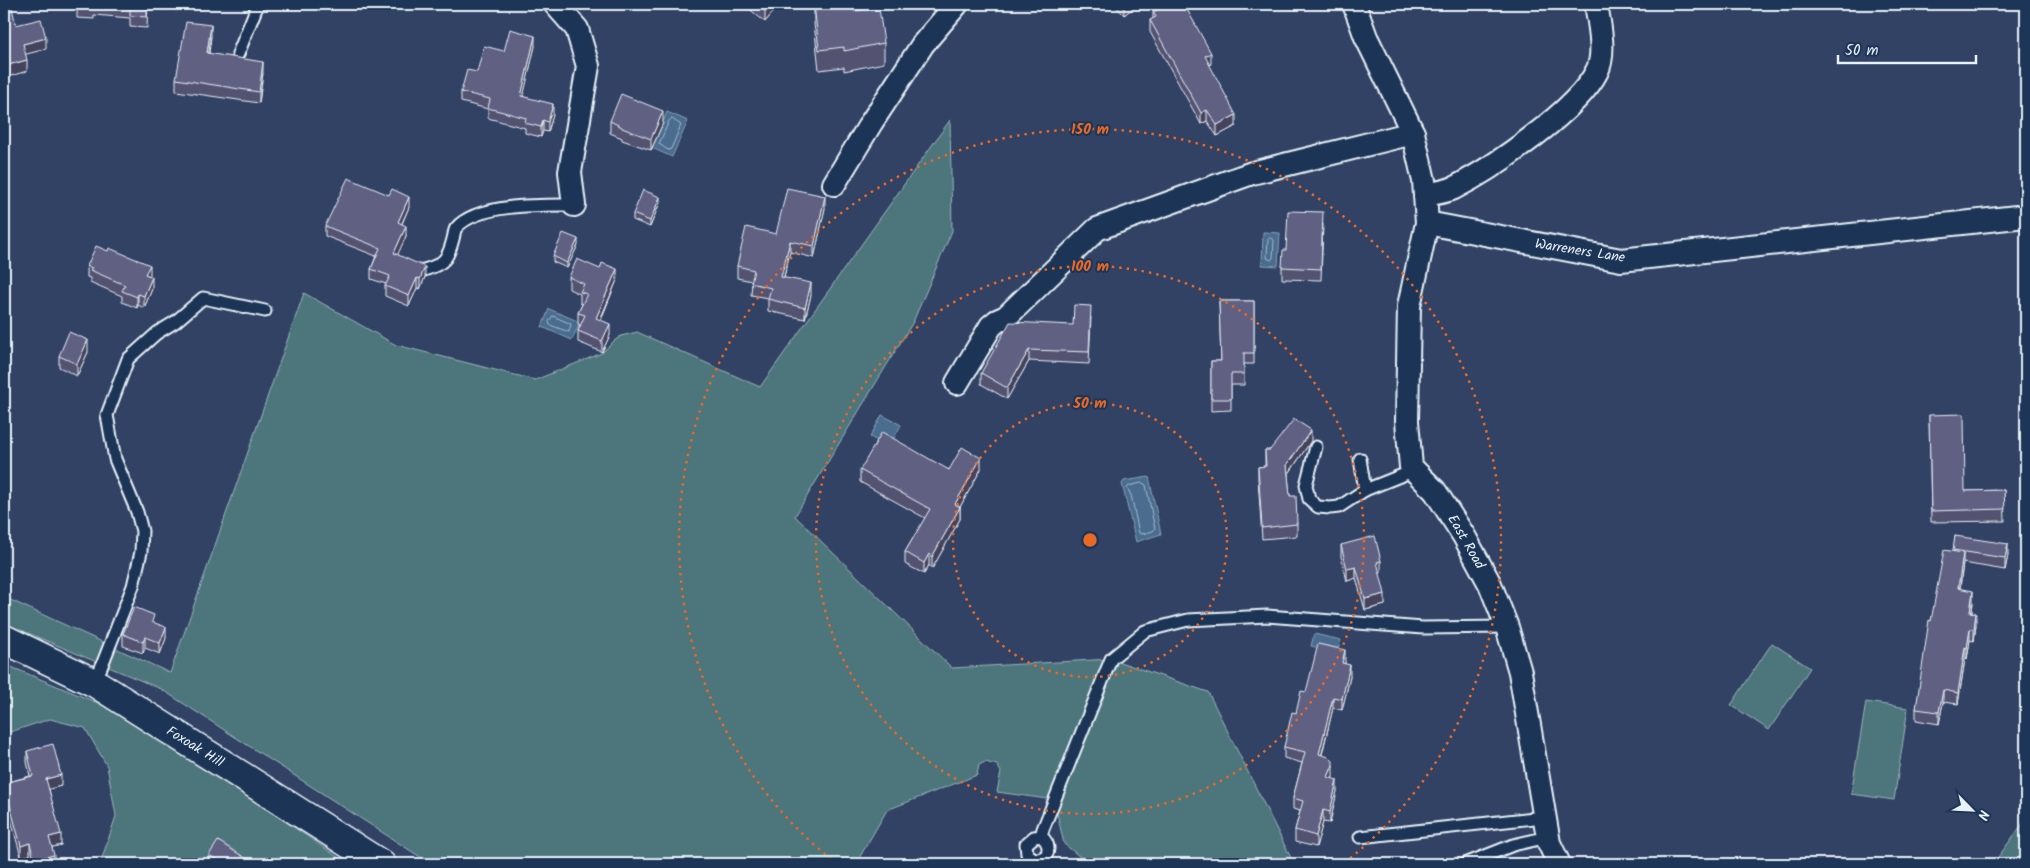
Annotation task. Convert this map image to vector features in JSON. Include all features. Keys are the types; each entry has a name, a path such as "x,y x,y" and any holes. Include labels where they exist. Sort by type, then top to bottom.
{"main road":[{"name":"Foxoak Hill","path":"4,639 95,683 382,864"}],"street":[{"path":"554,4 577,29 588,66 570,172 574,205"},
{"path":"834,184 871,123 923,44 957,4"},
{"path":"1354,4 1366,37 1413,133 1424,180 1427,223"},
{"path":"1425,195 1452,189 1486,169 1529,140 1557,118 1581,93 1598,70 1602,46 1596,4"},
{"path":"957,383 991,326 1006,317 1097,229 1252,173 1413,133"},
{"name":"Warreners Lane","path":"1427,223 1621,260 2026,216"},
{"name":"East Road","path":"1427,223 1409,306 1407,421 1411,467 1435,491 1464,536 1490,584 1507,627 1520,672 1549,843 1559,864"}],"lane":[{"path":"238,54 258,4"},
{"path":"424,270 438,266 447,257 455,229 475,214 536,204 574,205"},
{"path":"95,683 133,586 141,552 142,531 137,512 115,459 107,415 128,359 157,333 175,322 203,298 265,311"},
{"path":"1316,447 1306,485 1309,499 1318,507 1339,507 1365,490 1415,470"},
{"path":"1360,459 1365,490"},
{"path":"1041,836 1111,659 1145,631 1188,620 1267,616 1423,628 1507,627"},
{"path":"1360,837 1546,827"},
{"path":"1465,864 1513,846 1546,827"}],"green space":[{"path":"950,120 952,231 913,322 795,516 952,668 1111,659 1208,692 1294,864 1089,864 1064,844 1054,800 997,792 1001,772 997,765 985,762 979,765 977,775 887,810 858,860 851,864 431,864 161,689 4,623 4,597 170,673 304,293 396,345 535,380 602,353 621,336 637,332 760,387"},
{"path":"1772,643 1810,668 1769,730 1731,705"},
{"path":"4,664 110,708 210,770 348,864 100,864 116,816 107,766 85,728 50,719 10,732 4,732"},
{"path":"1866,702 1908,708 1894,800 1851,794"},
{"path":"2026,819 2026,856 2020,864 1993,864"}],"water":[{"path":"667,112 688,121 672,157 652,148"},
{"path":"1263,232 1280,233 1278,266 1262,265"},
{"path":"549,309 580,322 572,340 542,327"},
{"path":"882,415 901,425 889,447 870,437"},
{"path":"1149,477 1161,534 1136,542 1122,484 1124,481"},
{"path":"1314,634 1341,640 1337,652 1311,646"}],"building":[{"path":"4,4 11,4 16,25 41,19 46,38 23,44 27,60 4,66"},
{"path":"77,4 94,4 94,8 77,7"},
{"path":"94,4 147,4 147,17 130,16 130,6"},
{"path":"757,4 771,4 765,11"},
{"path":"814,4 857,4 854,11 879,8 884,43 844,51 844,47 819,50"},
{"path":"1168,4 1184,4 1211,53 1205,56 1236,115 1217,125 1207,110 1201,113 1150,20 1156,17 1153,12"},
{"path":"186,22 211,25 207,53 263,62 259,92 176,79"},
{"path":"510,29 535,36 521,96 553,104 548,122 543,120 541,127 525,123 526,118 488,108 490,99 461,92 467,70 477,72 484,46 504,51"},
{"path":"621,94 663,111 651,139 622,128 610,121"},
{"path":"348,178 389,195 392,189 409,197 398,222 406,226 394,253 425,267 420,279 417,278 409,296 385,286 390,276 371,269 380,248 325,226"},
{"path":"787,188 825,196 814,246 790,241 781,277 811,283 805,308 768,299 771,288 751,283 754,270 737,266 746,227 776,234"},
{"path":"643,190 660,197 650,221 633,214"},
{"path":"1288,211 1323,212 1321,269 1282,267 1283,250 1286,250"},
{"path":"563,233 578,239 567,263 553,256"},
{"path":"96,246 108,251 109,248 150,265 145,274 152,277 144,296 138,294 137,297 122,291 125,285 90,270 92,268 87,266"},
{"path":"577,259 600,269 602,263 617,269 596,318 610,324 602,341 578,331 585,315 578,313 587,294 580,292 584,284 569,277"},
{"path":"1219,301 1254,301 1254,353 1244,353 1244,374 1231,374 1231,399 1211,399 1211,361 1221,361"},
{"path":"1074,305 1091,306 1089,352 1029,350 1007,388 981,373 1010,322 1073,325"},
{"path":"69,332 88,340 77,364 59,356"},
{"path":"1964,414 1965,491 2004,490 2005,509 1931,511 1929,415"},
{"path":"1294,419 1311,430 1287,465 1290,496 1296,496 1297,524 1262,528 1258,467 1266,466 1265,450 1270,450"},
{"path":"882,432 949,470 962,447 981,458 955,504 960,507 932,557 929,554 924,563 905,552 930,509 860,470"},
{"path":"1375,536 1381,561 1377,562 1385,594 1365,599 1356,567 1347,569 1341,545"},
{"path":"1955,536 2008,544 2005,558 1953,550"},
{"path":"1944,550 1963,553 1958,588 1973,591 1970,612 1976,613 1974,629 1970,629 1967,648 1965,647 1958,693 1943,690 1939,712 1916,709 1929,620 1931,621"},
{"path":"134,607 154,615 152,622 166,627 160,643 145,637 143,642 123,634"},
{"path":"1318,644 1345,650 1342,663 1350,665 1342,699 1333,697 1319,754 1329,757 1333,761 1328,777 1337,780 1330,812 1323,810 1316,836 1295,830 1303,801 1293,798 1305,752 1284,747 1292,712 1296,713 1301,691 1306,692"},
{"path":"53,744 61,775 46,779 61,834 49,837 54,855 34,860 30,843 21,846 4,783 33,776 27,751"},
{"path":"218,841 255,864 224,864 209,855"}]}
